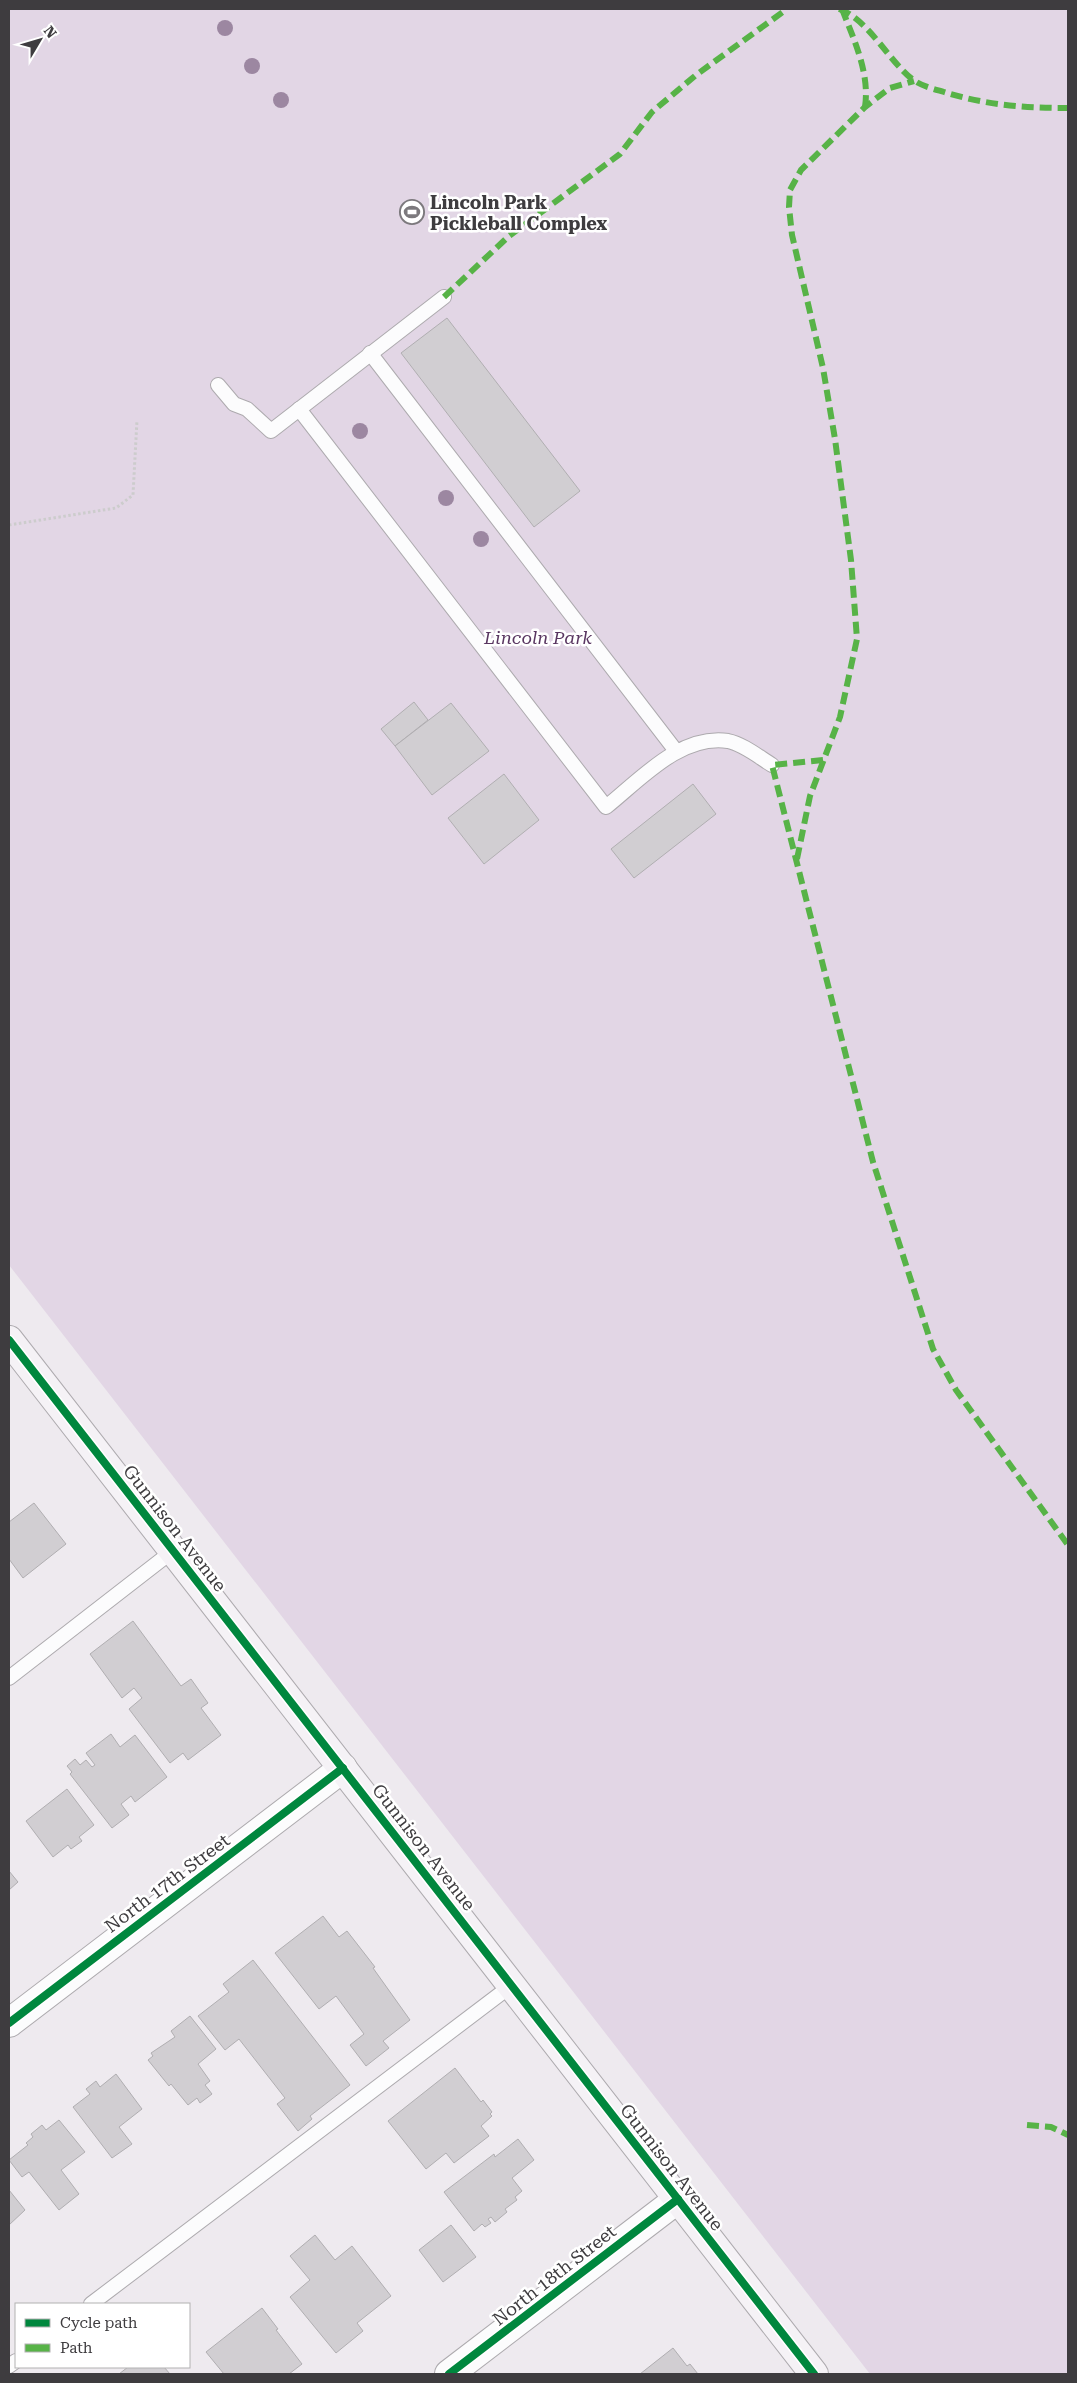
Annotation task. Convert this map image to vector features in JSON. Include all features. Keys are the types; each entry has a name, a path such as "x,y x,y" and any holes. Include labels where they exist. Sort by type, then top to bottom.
{"street":[{"name":"Gunnison Avenue","path":"9,1340 814,2374"},
{"name":"North 17th Street","path":"9,2023 343,1768"},
{"name":"North 18th Street","path":"450,2374 678,2199"}],"lane":[{"path":"218,385 234,404 248,409 271,431 444,297"},
{"path":"370,353 676,751"},
{"path":"299,409 606,807 676,751 702,742 729,741 772,764"},
{"path":"9,1678 174,1550"},
{"path":"92,2303 512,1985"}],"path":[{"path":"9,525 116,508 133,495 136,420"}],"green space":[{"name":"Lincoln Park","path":"9,9 1068,9 1068,2374 870,2374 9,1265"}],"building":[{"path":"447,318 580,491 534,527 401,353"},
{"path":"414,702 428,720 395,746 381,729"},
{"path":"451,703 489,751 432,795 395,746"},
{"path":"504,774 539,820 484,864 448,818"},
{"path":"693,784 716,814 634,878 611,849"},
{"path":"34,1503 66,1544 23,1578 9,1559 9,1522"},
{"path":"133,1621 181,1686 191,1679 208,1703 201,1708 221,1735 188,1760 183,1753 170,1763 129,1709 142,1698 134,1688 122,1698 90,1654"},
{"path":"111,1734 120,1747 135,1735 167,1777 135,1802 131,1796 121,1804 129,1815 112,1828 70,1774 72,1772 67,1766 75,1759 80,1765 86,1760 92,1767 95,1765 86,1753"},
{"path":"67,1789 94,1825 79,1837 82,1841 71,1849 68,1845 53,1857 26,1821"},
{"path":"9,1871 18,1882 9,1890"},
{"path":"323,1916 339,1937 347,1931 375,1967 373,1968 410,2020 383,2041 389,2048 366,2066 350,2045 364,2034 336,1996 319,2009 275,1953"},
{"path":"253,1960 350,2085 310,2116 312,2119 298,2131 277,2104 285,2098 239,2039 225,2050 198,2016 229,1992 223,1984"},
{"path":"190,2016 216,2049 198,2064 210,2081 205,2085 212,2094 200,2103 197,2098 188,2105 171,2084 169,2086 148,2060 153,2056 151,2053 175,2037 171,2031"},
{"path":"455,2068 481,2102 483,2100 492,2112 490,2114 492,2116 481,2126 489,2136 454,2163 446,2153 426,2169 388,2121"},
{"path":"116,2074 142,2109 119,2127 132,2144 112,2158 73,2107 90,2094 86,2089 96,2081 100,2087"},
{"path":"59,2120 85,2152 61,2170 79,2194 59,2210 29,2172 22,2177 9,2160 28,2145 26,2143 33,2137 31,2134 42,2125 46,2130"},
{"path":"518,2139 534,2160 512,2178 522,2191 515,2197 517,2200 505,2209 507,2212 495,2222 491,2217 488,2219 491,2223 485,2227 482,2224 474,2231 444,2192 494,2154 495,2157"},
{"path":"9,2190 25,2210 9,2225"},
{"path":"451,2225 476,2257 443,2282 419,2250"},
{"path":"315,2235 335,2260 352,2246 391,2296 357,2323 363,2331 336,2353 290,2297 310,2280 290,2256"},
{"path":"262,2308 302,2364 289,2374 224,2374 206,2352"},
{"path":"673,2348 687,2366 690,2364 698,2374 640,2374"},
{"path":"127,2368 165,2368 170,2374 119,2374"}],"marked path":[{"path":"444,297 509,236 620,154 652,112 696,75 787,9"},
{"path":"839,9 859,21 903,71 923,85 990,103 1068,108"},
{"path":"842,9 863,69 866,94 865,107"},
{"path":"797,859 810,796 840,717 857,639 851,560 835,439 823,368 792,235 789,207 790,190 801,170 865,107 890,88 914,81"},
{"path":"823,760 772,765 873,1162 933,1349 956,1390 1068,1545"},
{"path":"1027,2125 1051,2127 1068,2135"}],"cycle path":[{"path":"9,1340 814,2374"},
{"path":"9,2023 343,1768"},
{"path":"449,2374 678,2199"}],"place":[{"name":"Lincoln Park Pickleball Complex","path":"412,212"}]}
